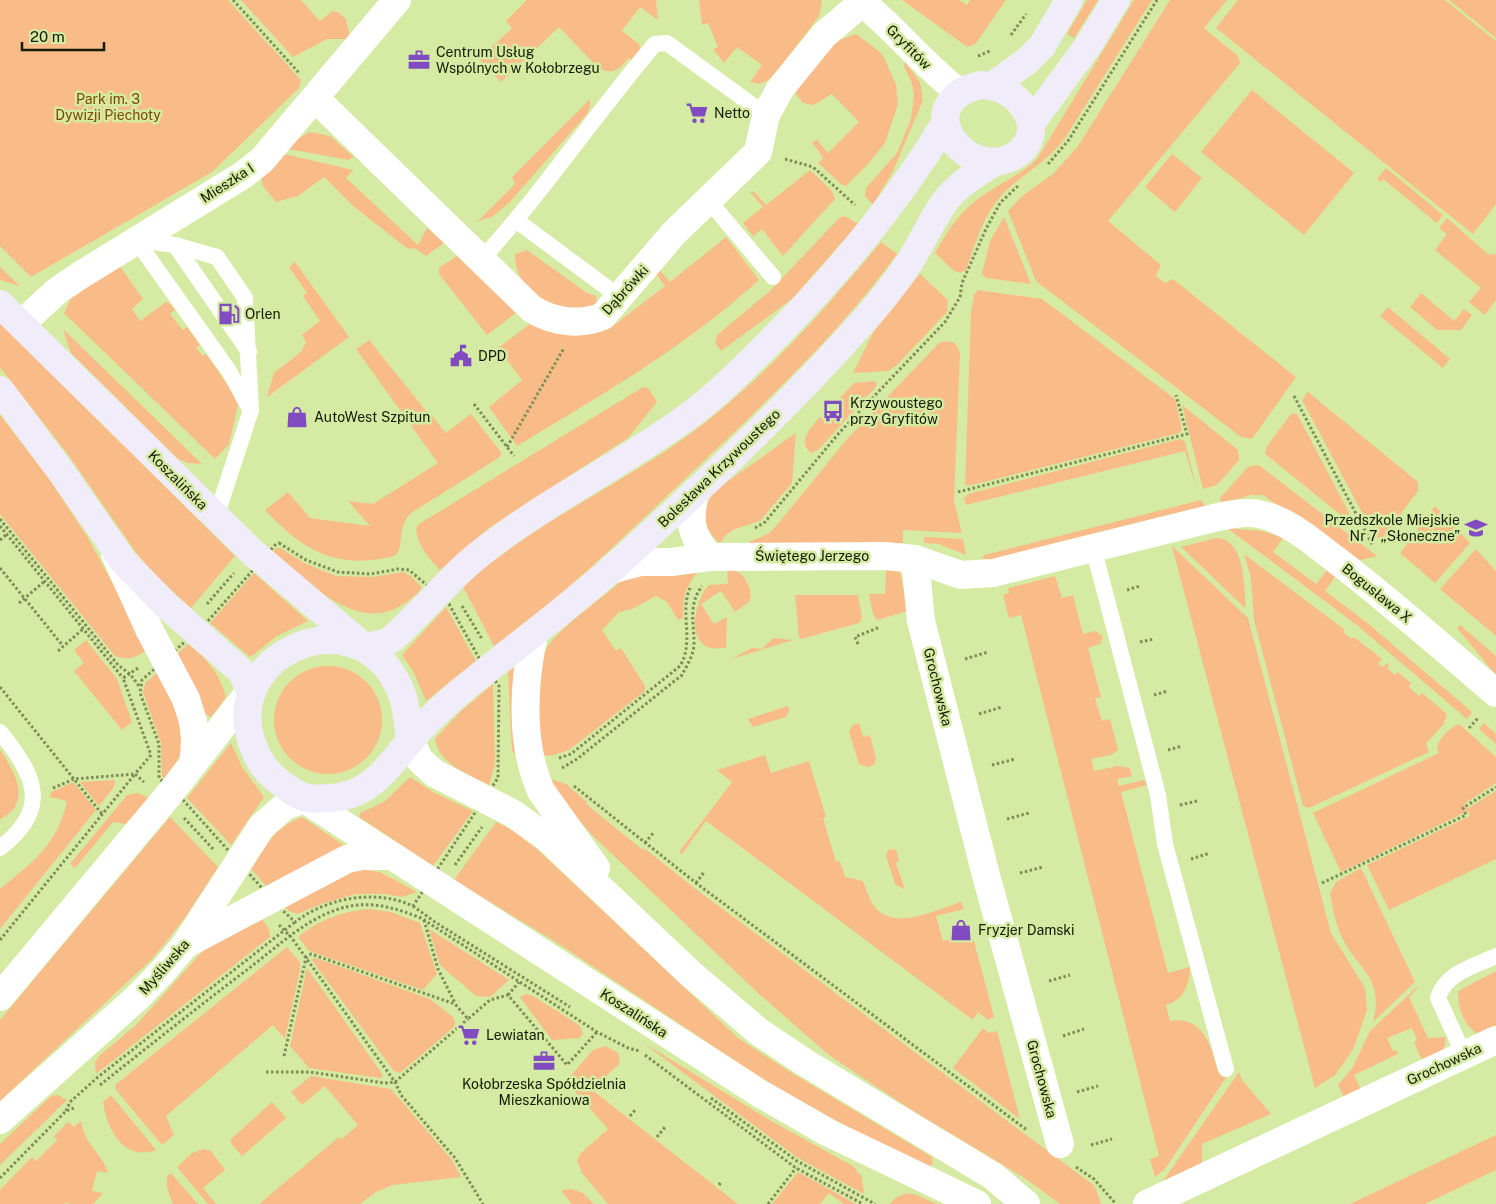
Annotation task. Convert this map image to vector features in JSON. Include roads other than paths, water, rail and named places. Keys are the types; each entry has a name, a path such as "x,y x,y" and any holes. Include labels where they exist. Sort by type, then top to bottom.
{"main road":[{"path":"992,86 1027,61 1042,46 1069,0"},
{"path":"944,122 949,134 960,148 979,160 993,163 1005,161 1021,150 1030,134 1032,122 1087,47 1116,0"},
{"path":"364,647 377,657 397,681 406,707 410,741 383,775 364,790 345,797 304,799 277,780 256,755 250,730 248,705 250,691 274,660 301,644 334,641 364,647 385,643 393,638 486,548 665,432 720,390 804,308 844,264 914,173 944,122 946,111 959,92 970,88 992,86 1005,90 1017,98 1032,122"},
{"name":"Bolesława Krzywoustego","path":"410,741 452,699 534,635 610,570 695,492 776,412 876,306 908,264 948,198 968,180 993,163"},
{"name":"Koszalińska","path":"0,304 261,560 364,647"},
{"path":"0,390 55,463 109,542 144,584 242,672 250,691"}],"street":[{"name":"Mieszka I","path":"21,324 57,291 243,175 262,160 316,99 397,0"},
{"name":"Gryfitów","path":"863,1 937,75 959,92"},
{"path":"766,114 780,89 824,36 863,1"},
{"name":"Dąbrówki","path":"316,99 532,309 563,322 592,321 603,316 674,233 758,152 766,114"},
{"path":"695,492 690,515 691,526 702,548 710,556"},
{"name":"Bogusława X","path":"1094,547 1222,516 1247,513 1272,519 1316,544 1366,583 1496,693"},
{"path":"109,542 149,630 186,699 193,721 195,738 194,763"},
{"path":"915,559 953,573 993,573 1094,547"},
{"name":"Świętego Jerzego","path":"610,570 641,562 671,562 710,556 884,556 915,559"},
{"name":"Grochowska","path":"915,559 921,621 987,880 1060,1144"},
{"path":"534,635 528,671 526,709 528,742 536,780 541,792 590,858 612,898"},
{"path":"0,997 194,763 250,691"},
{"path":"410,741 420,760 434,774 512,813 557,847 691,974 759,1032 804,1062 993,1176 1026,1204"},
{"name":"Koszalińska","path":"304,799 774,1102 844,1141 977,1204"},
{"name":"Myśliwska","path":"0,1120 138,997 185,945 262,826 285,806 304,799"},
{"path":"185,945 341,862 362,856 391,856"},
{"name":"Grochowska","path":"1147,1204 1496,1040"}],"lane":[{"path":"481,260 517,221 613,93 655,44 666,43 766,114"},
{"path":"709,201 773,277"},
{"path":"517,221 620,298"},
{"path":"136,240 200,250 217,257 246,298 251,410 216,517"},
{"path":"136,240 228,371 251,410"},
{"path":"175,245 250,354"},
{"path":"1094,547 1158,795 1165,844 1226,1069"},
{"path":"0,732 16,751 26,770 34,800 31,813 24,825 0,848"},
{"path":"1464,1054 1438,998 1442,986 1448,979 1496,956"}],"place":[{"name":"Centrum Usług Wspólnych w Kołobrzegu","path":"419,60"},
{"name":"Netto","path":"697,113"},
{"name":"Orlen","path":"229,314"},
{"name":"DPD","path":"461,356"},
{"name":"Krzywoustego przy Gryfitów","path":"833,411"},
{"name":"AutoWest Szpitun","path":"297,417"},
{"name":"Przedszkole Miejskie Nr 7 „Słoneczne”","path":"1476,528"},
{"name":"Fryzjer Damski","path":"961,930"},
{"name":"Lewiatan","path":"469,1035"},
{"name":"Kołobrzeska Spółdzielnia Mieszkaniowa","path":"544,1061"}],"park label":[{"name":"Park im. 3 Dywizji Piechoty","path":"108,108"}]}
